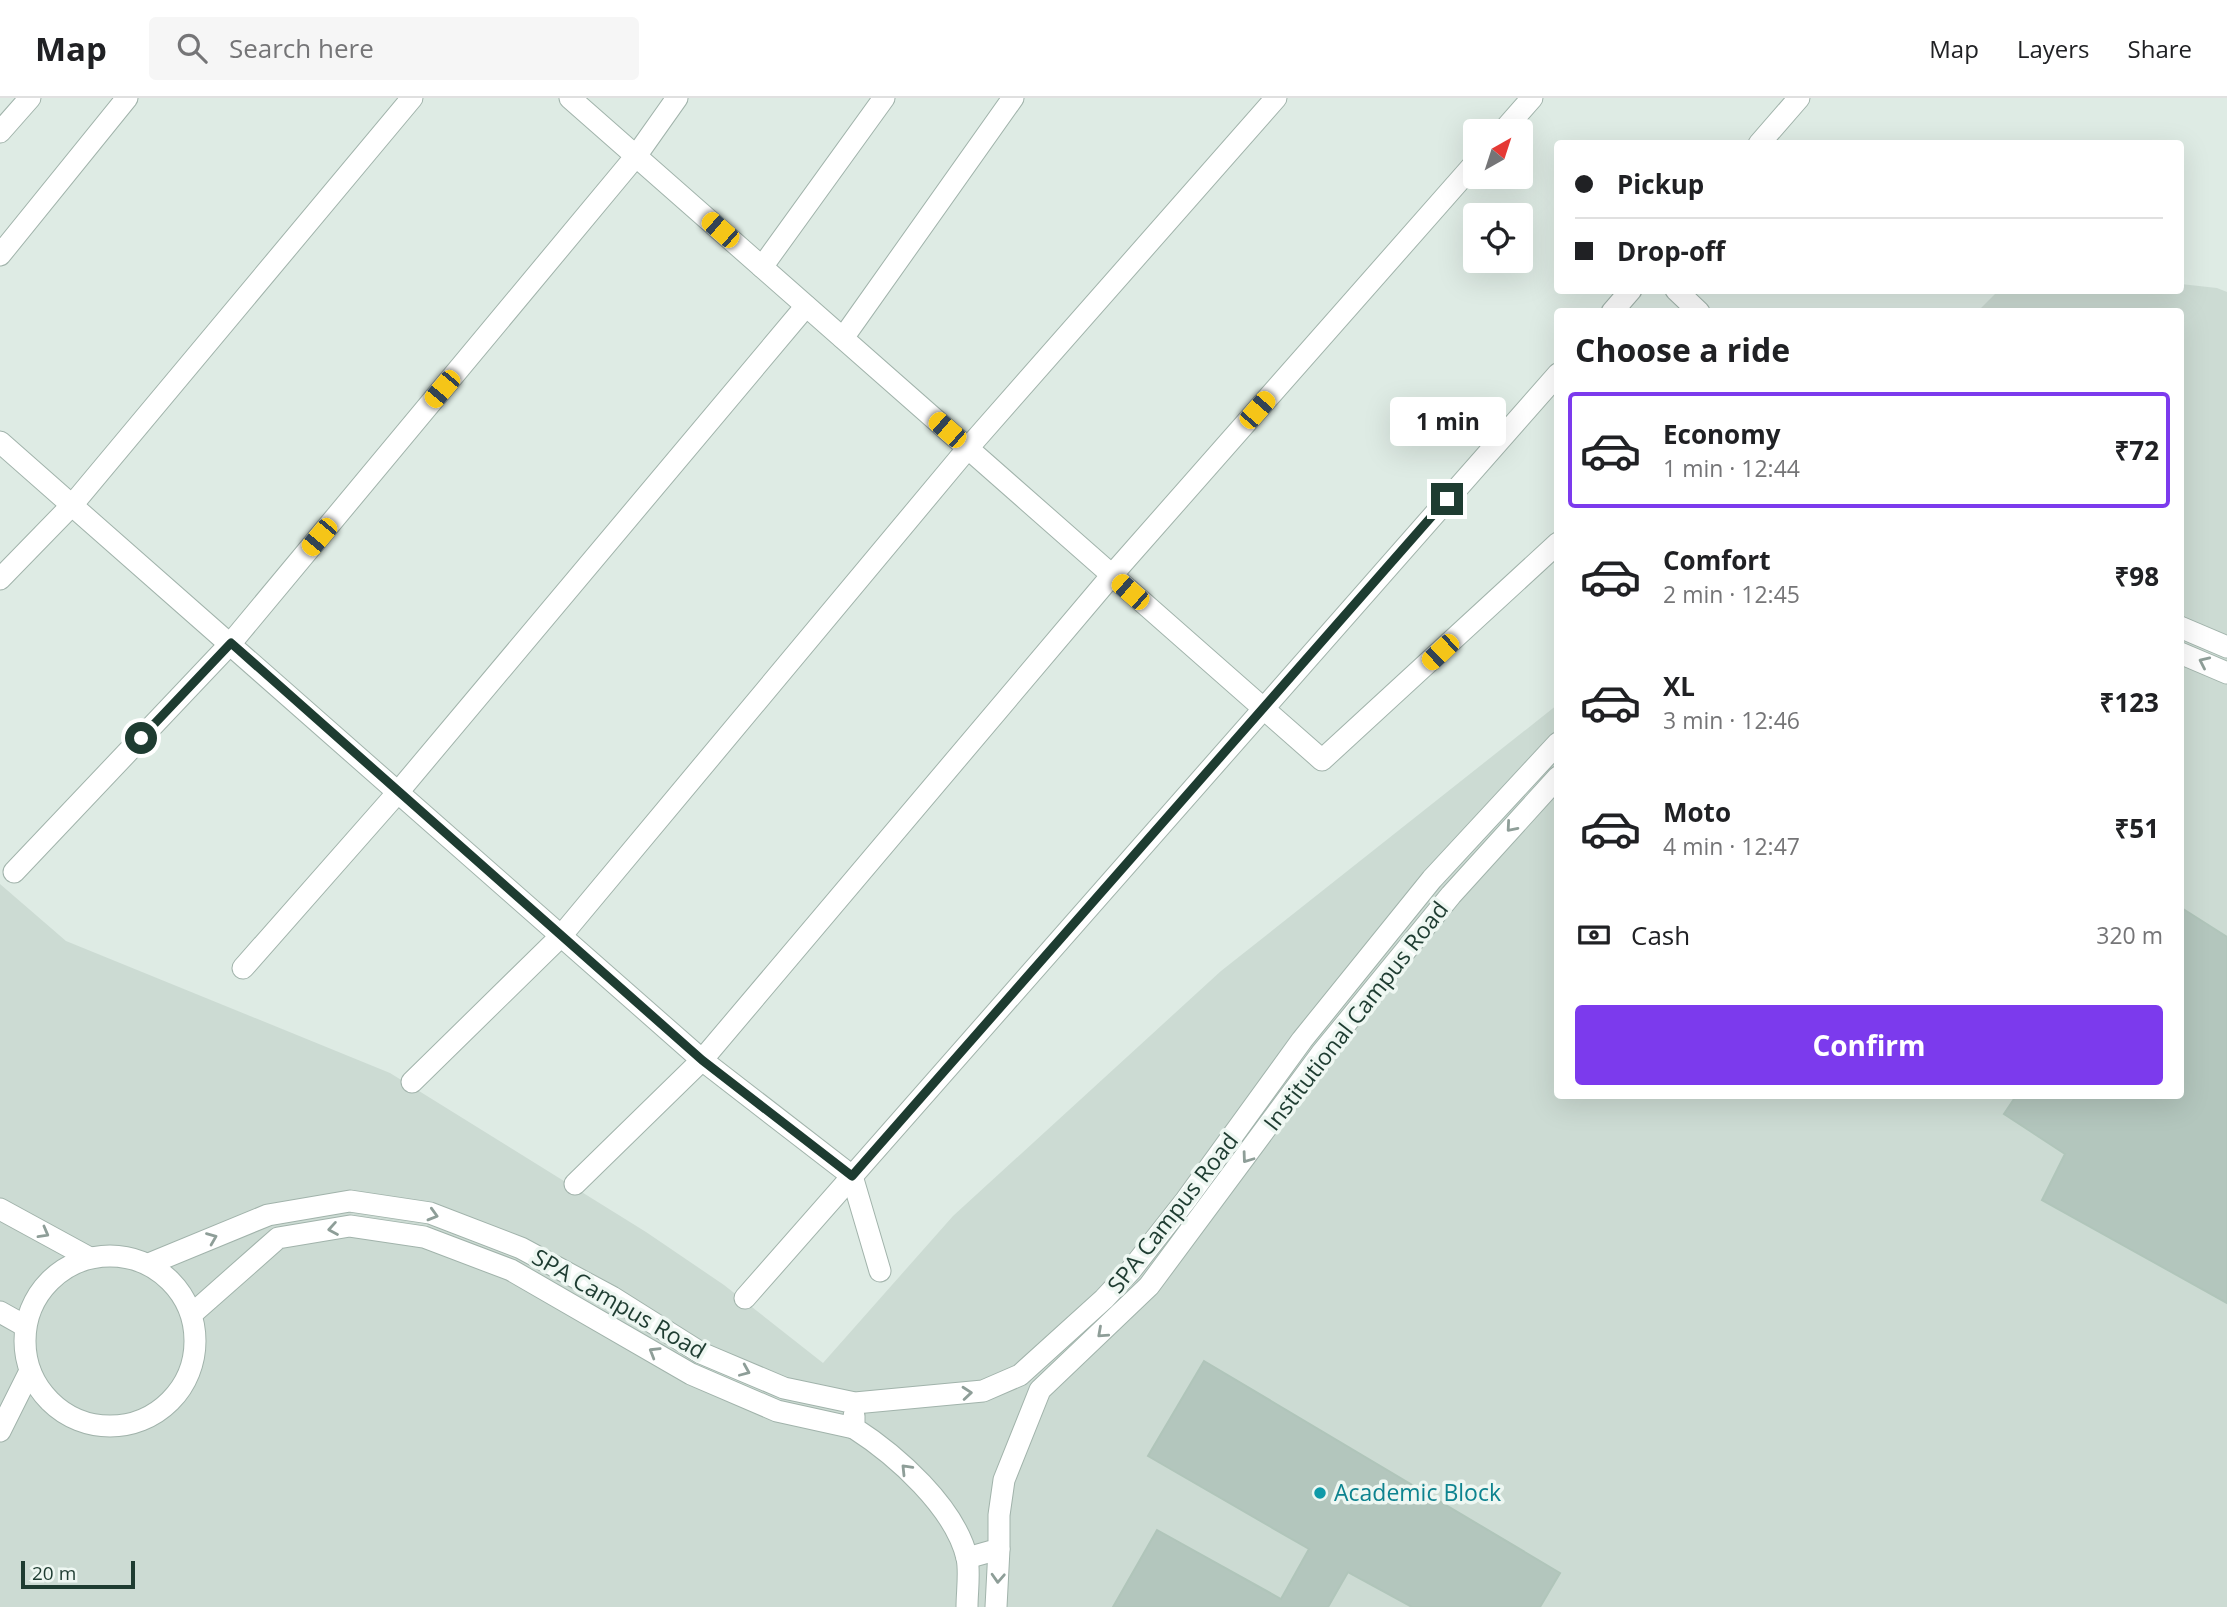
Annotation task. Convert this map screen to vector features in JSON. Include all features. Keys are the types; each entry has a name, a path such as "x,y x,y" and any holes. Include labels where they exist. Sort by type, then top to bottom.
{"street":[{"path":"0,132 30,98"},
{"path":"0,255 127,98"},
{"path":"0,579 73,504 412,98"},
{"path":"570,98 1322,760 1554,547"},
{"path":"14,872 231,643 636,156 677,98"},
{"path":"762,267 884,98"},
{"path":"843,338 1013,98"},
{"path":"412,1082 561,936 968,448 1276,98"},
{"path":"1514,119 1532,98"},
{"path":"1762,140 1799,98"},
{"path":"575,1184 702,1060 1112,575 1463,177"},
{"path":"1615,308 1628,294"},
{"path":"1680,294 1695,308"},
{"path":"243,968 399,791 806,306"},
{"path":"745,1298 1554,379"},
{"path":"0,442 702,1060 852,1176 880,1271"},
{"path":"2184,629 2227,647"},
{"path":"2184,655 2227,673"},
{"name":"SPA Campus Road","path":"149,1264 268,1215 350,1201 430,1213 521,1248 612,1297 701,1353 784,1388 855,1404 983,1391 1020,1374 1104,1299 1130,1270 1211,1166 1302,1040 1399,920 1506,796 1554,747"},
{"name":"Institutional Campus Road","path":"999,1549 999,1515 1004,1480 1040,1390 1149,1286 1321,1054 1451,894 1554,781"},
{"path":"0,1209 88,1258"},
{"path":"192,1314 278,1238 350,1226 424,1237 511,1270 691,1374 777,1411 854,1428 882,1446 908,1470 951,1520 967,1558 967,1607"},
{"path":"110,1255 149,1264 174,1282 192,1314 196,1348 191,1373 169,1404 152,1417 129,1425 89,1425 67,1416 43,1395 30,1371 23,1342 25,1326 38,1293 51,1278 88,1258 110,1255"},
{"path":"0,1312 25,1326"},
{"path":"0,1431 30,1371"},
{"path":"1020,1374 1033,1379 1040,1390"},
{"path":"854,1428 855,1404"},
{"path":"967,1558 999,1549 996,1607"}],"shaded area":[{"path":"2184,284 2217,288 2227,292 2227,1607 0,1607 0,884 66,941 390,1073 646,1232 724,1285 823,1363 953,1216 1221,971 1554,707 1554,1099 2184,1099 2184,308 1981,308 1995,294 2184,294"}],"building":[{"path":"2184,910 2227,937 2227,1303 2042,1200 2065,1154 2004,1114 2014,1099 2184,1099"},
{"name":"Academic Block","path":"1204,1361 1560,1573 1540,1607 1412,1607 1348,1572 1328,1607 1113,1607 1157,1530 1281,1599 1309,1549 1148,1456"}],"place":[{"name":"Academic Block","path":"1320,1493"}],"route":[{"path":"141,738 231,643 702,1060 852,1176 1447,499"}]}
